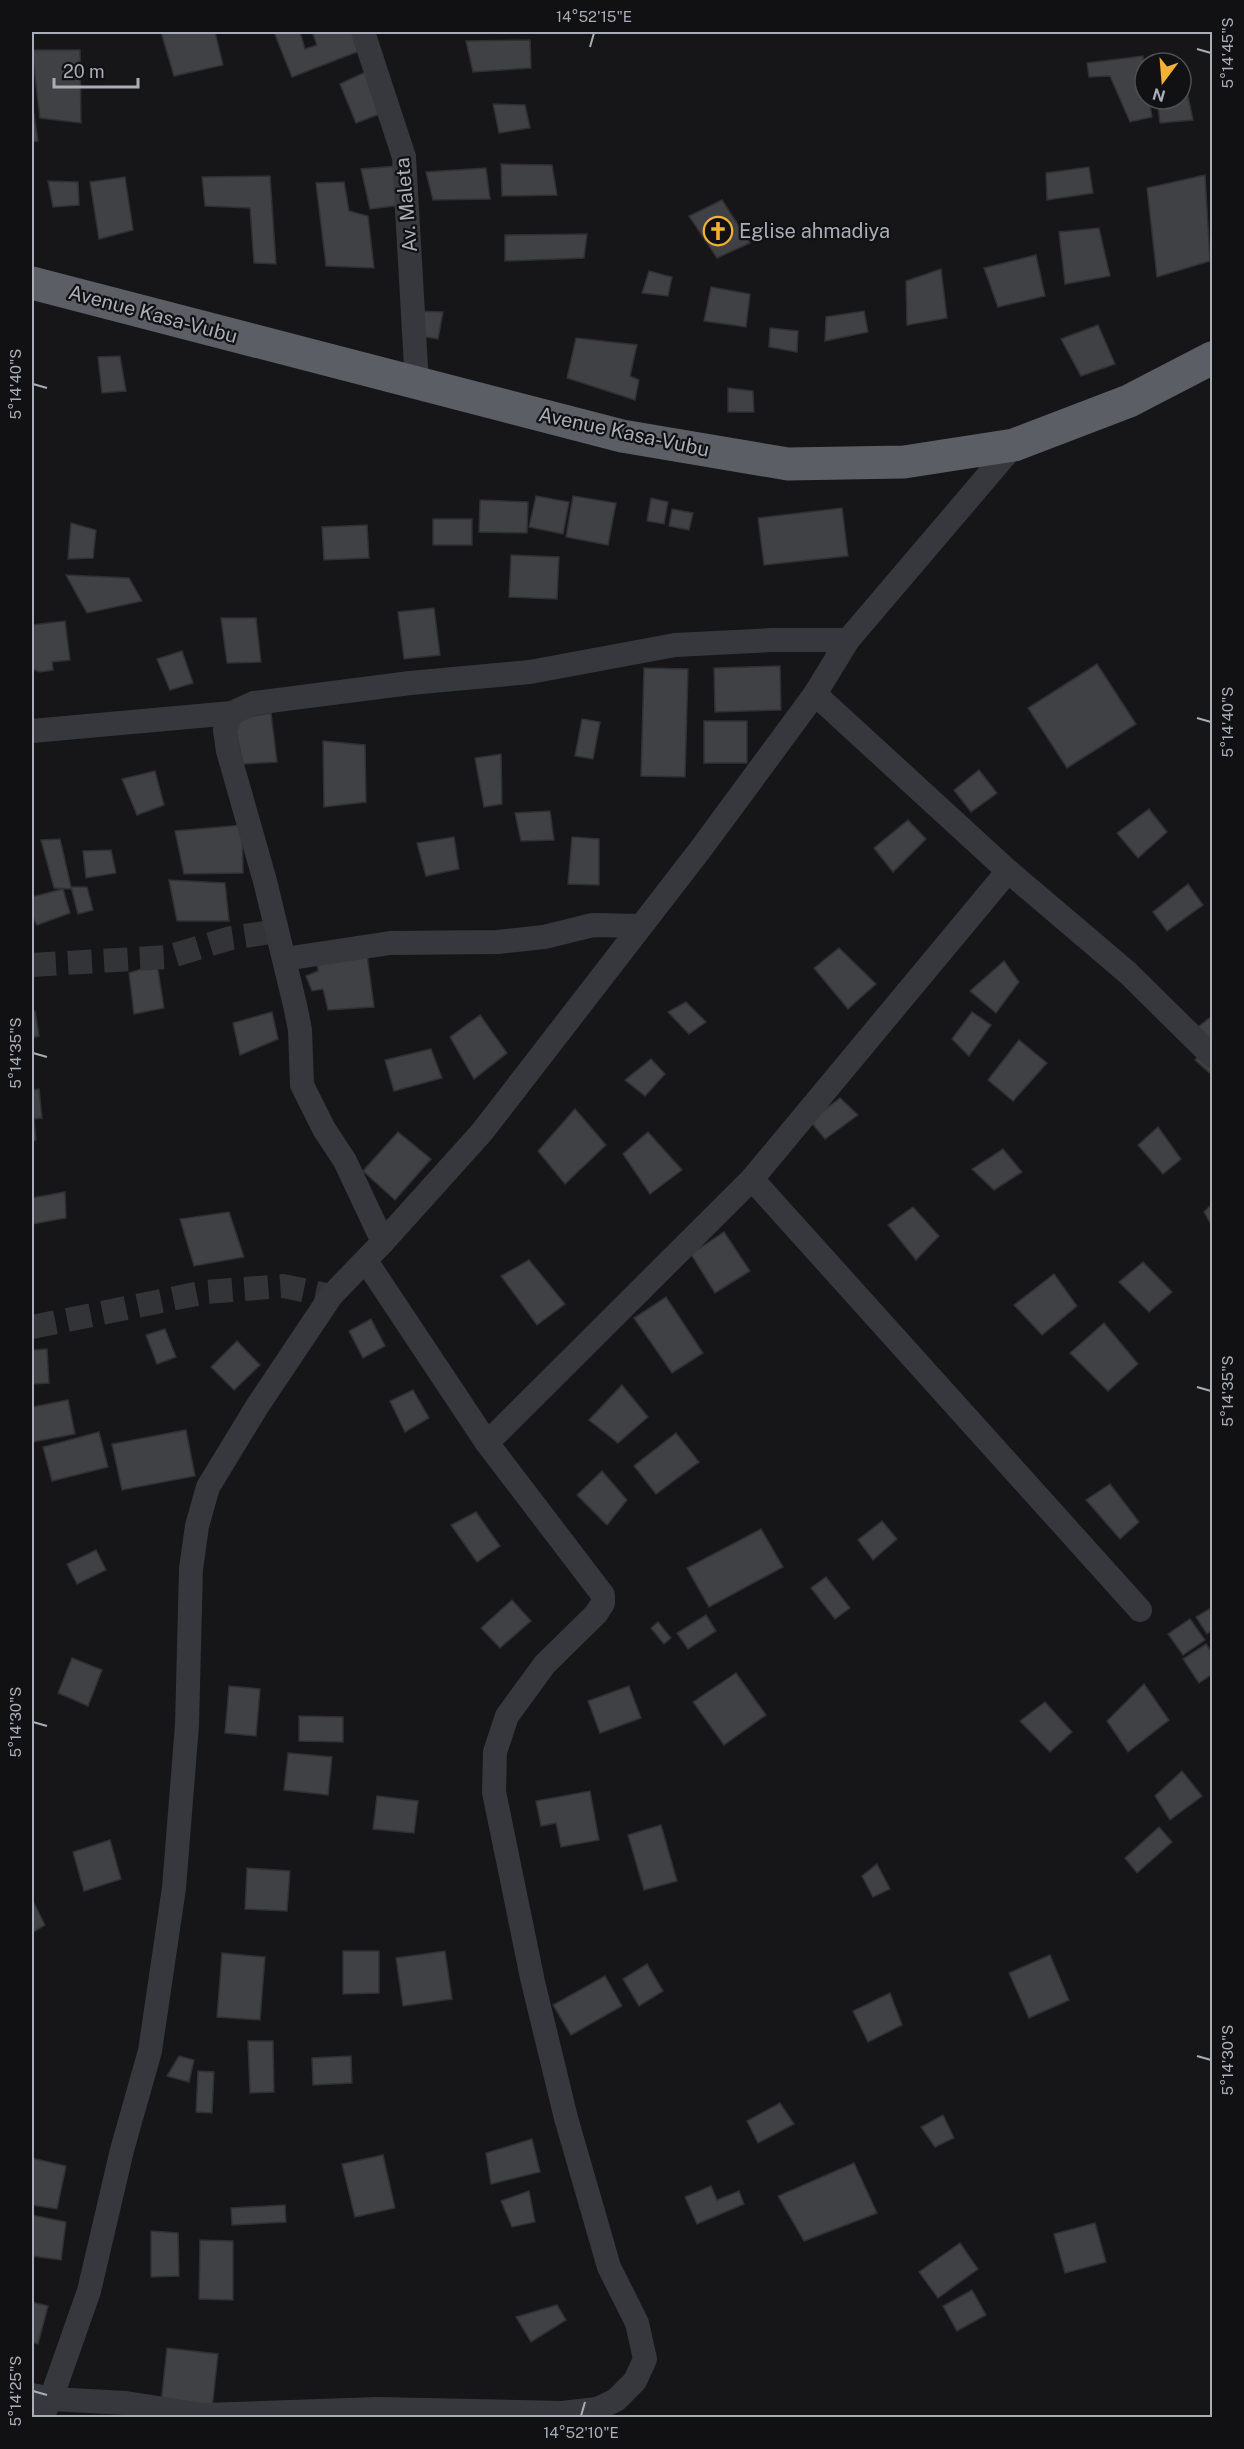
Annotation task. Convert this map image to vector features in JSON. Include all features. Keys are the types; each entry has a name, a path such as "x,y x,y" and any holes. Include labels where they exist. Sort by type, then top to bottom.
{"highway":[{"name":"Avenue Kasa-Vubu","path":"32,283 622,436 788,464 904,462 1014,445 1129,401 1212,358"}],"street":[{"name":"Av. Maleta","path":"363,32 404,157 417,384"},
{"path":"366,1261 487,1443 603,1595 603,1603 596,1614 545,1664 507,1716 495,1752 494,1792 534,1982 566,2118 609,2267 637,2323 645,2359 635,2381 616,2400 597,2409 562,2413 378,2409 203,2415 126,2403 41,2404 89,2291 122,2150 150,2051 174,1888 187,1725 190,1569 197,1526 208,1487 258,1405 331,1296 366,1261 482,1132 700,850 815,694 848,640 1014,445"},
{"path":"32,731 232,713 254,703 410,683 530,672 675,645 772,640 848,640"},
{"path":"815,694 1008,871 1128,973 1212,1056"},
{"path":"232,713 225,730 228,751 285,959 300,1030 302,1085 324,1129 345,1161 383,1242"},
{"path":"487,1443 752,1179 1008,871"},
{"path":"285,959 390,943 498,942 544,937 593,926 640,926"},
{"path":"752,1179 1140,1610"}],"building":[{"path":"161,32 215,32 223,65 174,76"},
{"path":"274,32 300,32 305,49 317,45 312,32 356,32 362,50 292,77"},
{"path":"530,40 531,68 473,72 466,41"},
{"path":"32,50 80,50 81,123 40,118"},
{"path":"1133,57 1133,111 1151,111 1152,117 1130,122 1110,76 1089,77 1087,63"},
{"path":"372,69 385,112 356,123 340,84"},
{"path":"32,102 38,141 32,142"},
{"path":"493,104 525,105 530,128 499,133"},
{"path":"1158,111 1191,111 1193,120 1160,123"},
{"path":"501,164 552,165 557,195 502,196"},
{"path":"397,166 402,205 370,209 361,169"},
{"path":"1089,167 1093,193 1047,200 1046,173"},
{"path":"486,168 490,199 433,200 426,172"},
{"path":"1205,175 1210,261 1157,277 1147,188"},
{"path":"270,176 276,264 254,263 250,208 205,206 202,177"},
{"path":"125,177 133,230 99,239 90,182"},
{"path":"48,181 78,182 79,205 53,207"},
{"path":"344,182 349,211 368,216 374,268 326,266 316,183"},
{"path":"722,200 750,243 717,258 689,216"},
{"path":"1099,228 1110,276 1065,284 1059,232"},
{"path":"587,234 584,258 505,261 505,235"},
{"path":"1036,255 1045,296 998,307 984,268"},
{"path":"941,269 947,318 907,325 906,281"},
{"path":"649,271 672,277 668,296 642,293"},
{"path":"711,287 750,294 746,327 704,321"},
{"path":"418,311 443,312 438,339 426,337"},
{"path":"864,311 868,332 825,341 826,317"},
{"path":"1098,325 1115,364 1081,376 1061,339"},
{"path":"770,328 798,331 797,352 769,347"},
{"path":"576,338 637,345 630,376 639,380 635,400 567,378"},
{"path":"120,356 126,391 102,393 98,357"},
{"path":"728,388 753,391 754,412 728,412"},
{"path":"536,496 569,502 563,534 529,527"},
{"path":"573,496 616,503 608,545 566,537"},
{"path":"651,498 668,502 664,524 647,521"},
{"path":"480,500 528,502 527,533 479,532"},
{"path":"842,508 848,556 764,565 758,518"},
{"path":"672,509 693,513 689,530 669,526"},
{"path":"433,519 472,519 472,545 433,545"},
{"path":"71,523 96,530 93,558 68,559"},
{"path":"367,525 369,558 324,560 322,527"},
{"path":"511,555 559,557 557,599 509,597"},
{"path":"66,575 129,578 142,601 87,613"},
{"path":"434,608 440,655 404,659 398,612"},
{"path":"221,618 256,618 261,662 227,663"},
{"path":"65,621 70,660 52,662 53,670 40,672 32,669 32,625"},
{"path":"182,651 193,683 170,690 157,659"},
{"path":"1097,664 1136,724 1067,768 1028,708"},
{"path":"780,666 781,710 715,712 714,668"},
{"path":"644,668 688,669 685,777 641,776"},
{"path":"271,713 277,762 243,764 233,719"},
{"path":"582,719 600,722 593,759 575,756"},
{"path":"704,721 747,721 747,763 704,763"},
{"path":"323,741 365,745 366,802 324,807"},
{"path":"501,754 502,804 484,807 475,758"},
{"path":"979,770 997,793 971,812 954,790"},
{"path":"155,771 164,805 137,815 122,779"},
{"path":"1149,809 1167,832 1138,858 1117,833"},
{"path":"550,811 554,840 521,841 515,813"},
{"path":"908,820 926,839 893,872 874,848"},
{"path":"242,825 243,873 184,874 175,831"},
{"path":"454,837 459,869 426,876 417,843"},
{"path":"572,837 599,839 599,885 568,884"},
{"path":"60,839 71,889 54,888 41,840"},
{"path":"111,850 116,873 86,878 83,851"},
{"path":"169,880 225,883 229,921 177,921"},
{"path":"1188,884 1203,905 1167,931 1153,912"},
{"path":"71,887 87,887 93,910 78,914"},
{"path":"63,889 70,913 37,925 32,916 32,897"},
{"path":"366,947 374,1007 328,1010 323,989 312,991 306,976 318,971 317,959"},
{"path":"839,948 876,984 848,1009 814,968"},
{"path":"1004,961 1019,982 996,1013 970,991"},
{"path":"157,964 164,1008 134,1014 129,973"},
{"path":"686,1002 706,1022 689,1034 668,1012"},
{"path":"35,1011 39,1036 32,1038 32,1012"},
{"path":"272,1012 278,1039 240,1055 233,1023"},
{"path":"972,1012 991,1025 969,1056 952,1039"},
{"path":"480,1015 507,1053 474,1079 450,1037"},
{"path":"1212,1016 1212,1075 1195,1060 1206,1049 1184,1038"},
{"path":"1019,1040 1047,1063 1013,1101 988,1080"},
{"path":"431,1049 442,1078 394,1091 385,1060"},
{"path":"651,1059 665,1074 645,1096 625,1080"},
{"path":"39,1089 42,1118 34,1119 36,1140 32,1141 32,1090"},
{"path":"840,1098 858,1115 825,1139 810,1121"},
{"path":"575,1109 606,1145 565,1184 538,1151"},
{"path":"1158,1127 1181,1159 1163,1174 1138,1145"},
{"path":"398,1132 431,1159 395,1200 363,1171"},
{"path":"648,1132 682,1170 650,1194 623,1154"},
{"path":"1003,1149 1022,1172 994,1190 972,1169"},
{"path":"65,1192 66,1218 32,1224 32,1198"},
{"path":"1212,1204 1212,1226 1204,1212"},
{"path":"913,1207 939,1236 916,1260 888,1225"},
{"path":"229,1212 244,1257 194,1266 180,1219"},
{"path":"724,1232 750,1271 715,1293 691,1254"},
{"path":"529,1260 565,1304 537,1325 501,1276"},
{"path":"1143,1262 1172,1292 1149,1312 1119,1282"},
{"path":"1054,1274 1077,1306 1042,1335 1014,1305"},
{"path":"666,1297 703,1353 672,1373 634,1318"},
{"path":"371,1319 385,1346 363,1358 349,1331"},
{"path":"1104,1323 1138,1364 1108,1391 1070,1353"},
{"path":"165,1329 176,1357 157,1364 146,1335"},
{"path":"237,1341 260,1365 234,1390 211,1367"},
{"path":"47,1349 49,1383 32,1384 32,1350"},
{"path":"622,1385 648,1417 618,1443 589,1420"},
{"path":"413,1390 429,1418 405,1432 390,1401"},
{"path":"68,1400 75,1434 32,1442 32,1407"},
{"path":"186,1430 195,1476 122,1490 112,1444"},
{"path":"99,1432 108,1467 52,1481 43,1447"},
{"path":"676,1433 699,1462 656,1494 634,1466"},
{"path":"602,1471 627,1500 607,1525 577,1495"},
{"path":"1110,1484 1139,1522 1120,1539 1086,1500"},
{"path":"476,1512 500,1546 477,1562 451,1525"},
{"path":"882,1521 897,1539 873,1560 858,1540"},
{"path":"761,1529 783,1567 709,1607 687,1568"},
{"path":"96,1550 106,1570 77,1584 67,1564"},
{"path":"826,1577 850,1608 835,1619 811,1588"},
{"path":"512,1600 531,1621 500,1648 481,1628"},
{"path":"1209,1609 1212,1615 1212,1630 1207,1634 1196,1617"},
{"path":"706,1615 716,1631 688,1649 677,1633"},
{"path":"1190,1619 1205,1640 1183,1655 1168,1634"},
{"path":"658,1622 671,1638 664,1644 651,1628"},
{"path":"1206,1644 1212,1653 1212,1674 1199,1683 1183,1659"},
{"path":"72,1658 102,1670 88,1706 58,1693"},
{"path":"736,1673 766,1715 724,1745 693,1702"},
{"path":"1144,1684 1169,1720 1128,1752 1107,1721"},
{"path":"229,1686 260,1689 256,1736 225,1733"},
{"path":"629,1686 641,1718 600,1733 588,1701"},
{"path":"1045,1702 1072,1732 1050,1752 1020,1721"},
{"path":"299,1716 343,1717 343,1742 299,1741"},
{"path":"288,1753 332,1757 328,1795 284,1790"},
{"path":"1182,1771 1202,1796 1170,1820 1155,1796"},
{"path":"590,1791 599,1840 561,1847 556,1823 541,1826 536,1801"},
{"path":"377,1796 418,1801 414,1833 373,1829"},
{"path":"661,1825 677,1881 644,1890 628,1835"},
{"path":"1159,1827 1172,1842 1137,1873 1125,1858"},
{"path":"110,1840 121,1879 84,1891 73,1852"},
{"path":"877,1864 890,1889 873,1897 862,1876"},
{"path":"247,1868 290,1871 287,1911 245,1909"},
{"path":"32,1899 45,1925 32,1933"},
{"path":"343,1951 379,1951 379,1993 343,1994"},
{"path":"445,1951 452,1999 403,2006 396,1958"},
{"path":"222,1953 265,1957 260,2020 217,2017"},
{"path":"1050,1955 1069,2000 1029,2018 1009,1973"},
{"path":"647,1964 663,1991 639,2006 623,1979"},
{"path":"605,1976 622,2006 571,2035 553,2005"},
{"path":"890,1993 902,2025 868,2042 853,2011"},
{"path":"248,2041 273,2041 274,2092 250,2093"},
{"path":"179,2056 194,2060 189,2082 167,2076"},
{"path":"351,2056 352,2083 313,2085 312,2058"},
{"path":"198,2071 214,2072 212,2113 196,2112"},
{"path":"780,2103 794,2124 758,2143 747,2121"},
{"path":"943,2115 954,2138 935,2147 921,2127"},
{"path":"532,2139 540,2172 491,2184 486,2153"},
{"path":"383,2155 395,2208 355,2217 342,2164"},
{"path":"32,2158 66,2166 57,2209 32,2205"},
{"path":"854,2163 877,2213 804,2241 778,2196"},
{"path":"711,2186 717,2200 739,2191 744,2204 697,2224 685,2197"},
{"path":"529,2191 535,2222 512,2227 501,2201"},
{"path":"285,2205 286,2222 232,2225 231,2208"},
{"path":"32,2215 66,2222 61,2260 32,2256"},
{"path":"1095,2223 1106,2262 1065,2273 1054,2234"},
{"path":"151,2231 178,2233 179,2276 151,2277"},
{"path":"200,2240 233,2241 233,2300 199,2299"},
{"path":"960,2243 978,2269 938,2298 919,2272"},
{"path":"972,2290 986,2315 957,2331 943,2306"},
{"path":"32,2302 48,2306 38,2344 32,2342"},
{"path":"557,2305 566,2320 531,2342 516,2317"},
{"path":"167,2348 218,2354 212,2409 161,2403"}],"tunnel":[{"path":"32,965 168,957 231,938 278,931"},
{"path":"32,1327 206,1292 283,1286 331,1296"}],"place":[{"name":"Eglise ahmadiya","path":"718,231"}]}
